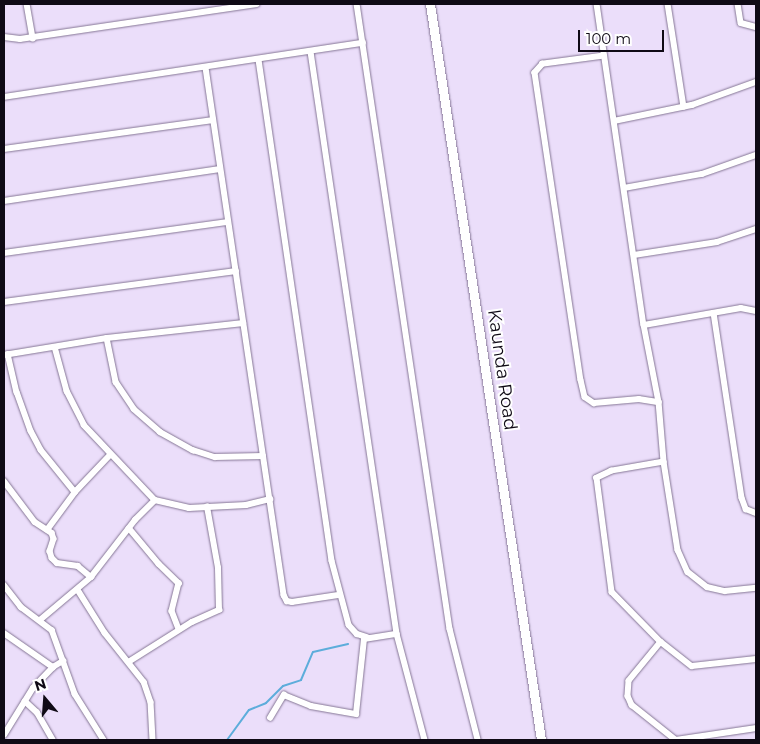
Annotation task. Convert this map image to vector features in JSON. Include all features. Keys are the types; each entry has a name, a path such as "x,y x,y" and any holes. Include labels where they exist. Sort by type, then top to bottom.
{"street":[{"path":"27,4 32,38"},
{"path":"4,37 32,38 256,4"},
{"path":"357,4 450,629 478,740"},
{"name":"Kaunda Road","path":"430,4 541,740"},
{"path":"597,4 644,325 659,402 664,462 678,550 688,572 695,580 714,591 756,588"},
{"path":"668,4 684,107"},
{"path":"738,4 741,23 756,26"},
{"path":"4,98 363,43"},
{"path":"311,52 397,634 425,740"},
{"path":"604,56 544,64 535,73 581,380 585,397 594,403 639,400 659,402"},
{"path":"259,60 339,596 351,629 367,637 397,634"},
{"path":"206,68 212,120 263,456 287,601 339,596"},
{"path":"614,121 684,107 756,82"},
{"path":"4,149 212,120"},
{"path":"624,188 702,174 756,155"},
{"path":"4,201 220,169"},
{"path":"4,253 228,222"},
{"path":"634,256 717,242 756,229"},
{"path":"4,302 236,271"},
{"path":"644,325 741,308 756,311"},
{"path":"714,313 742,498 746,509 756,513"},
{"path":"75,492 45,456 31,431 6,354 107,338 243,323"},
{"path":"107,338 116,382 134,409 160,432 193,450 215,457 263,456"},
{"path":"55,347 64,381 77,412 110,456 155,500 175,507 207,507 246,505 270,499"},
{"path":"47,530 75,492 110,456"},
{"path":"664,462 602,474 596,482 612,592 660,642 692,666 699,668 756,659"},
{"path":"4,482 35,522 47,530 54,539 50,551 52,558 57,563 78,566 91,577"},
{"path":"40,620 78,590 91,577 129,528 155,500"},
{"path":"130,661 179,629 218,610 218,568 207,507"},
{"path":"129,528 153,558 179,583 172,611 179,629"},
{"path":"4,585 21,607 40,620 56,638 75,694 104,740"},
{"path":"78,590 105,633 130,661 144,682 151,702 153,740"},
{"path":"4,644 6,635 53,666"},
{"path":"270,718 284,696 311,706 356,714 363,642 367,637"},
{"path":"660,642 629,681 628,696 632,705 676,740 756,728"},
{"path":"4,735 33,688 53,666 63,661"},
{"path":"25,701 37,712 53,740"}],"waterway":[{"path":"227,740 249,710 266,703 283,686 301,680 313,652 348,644"}]}
